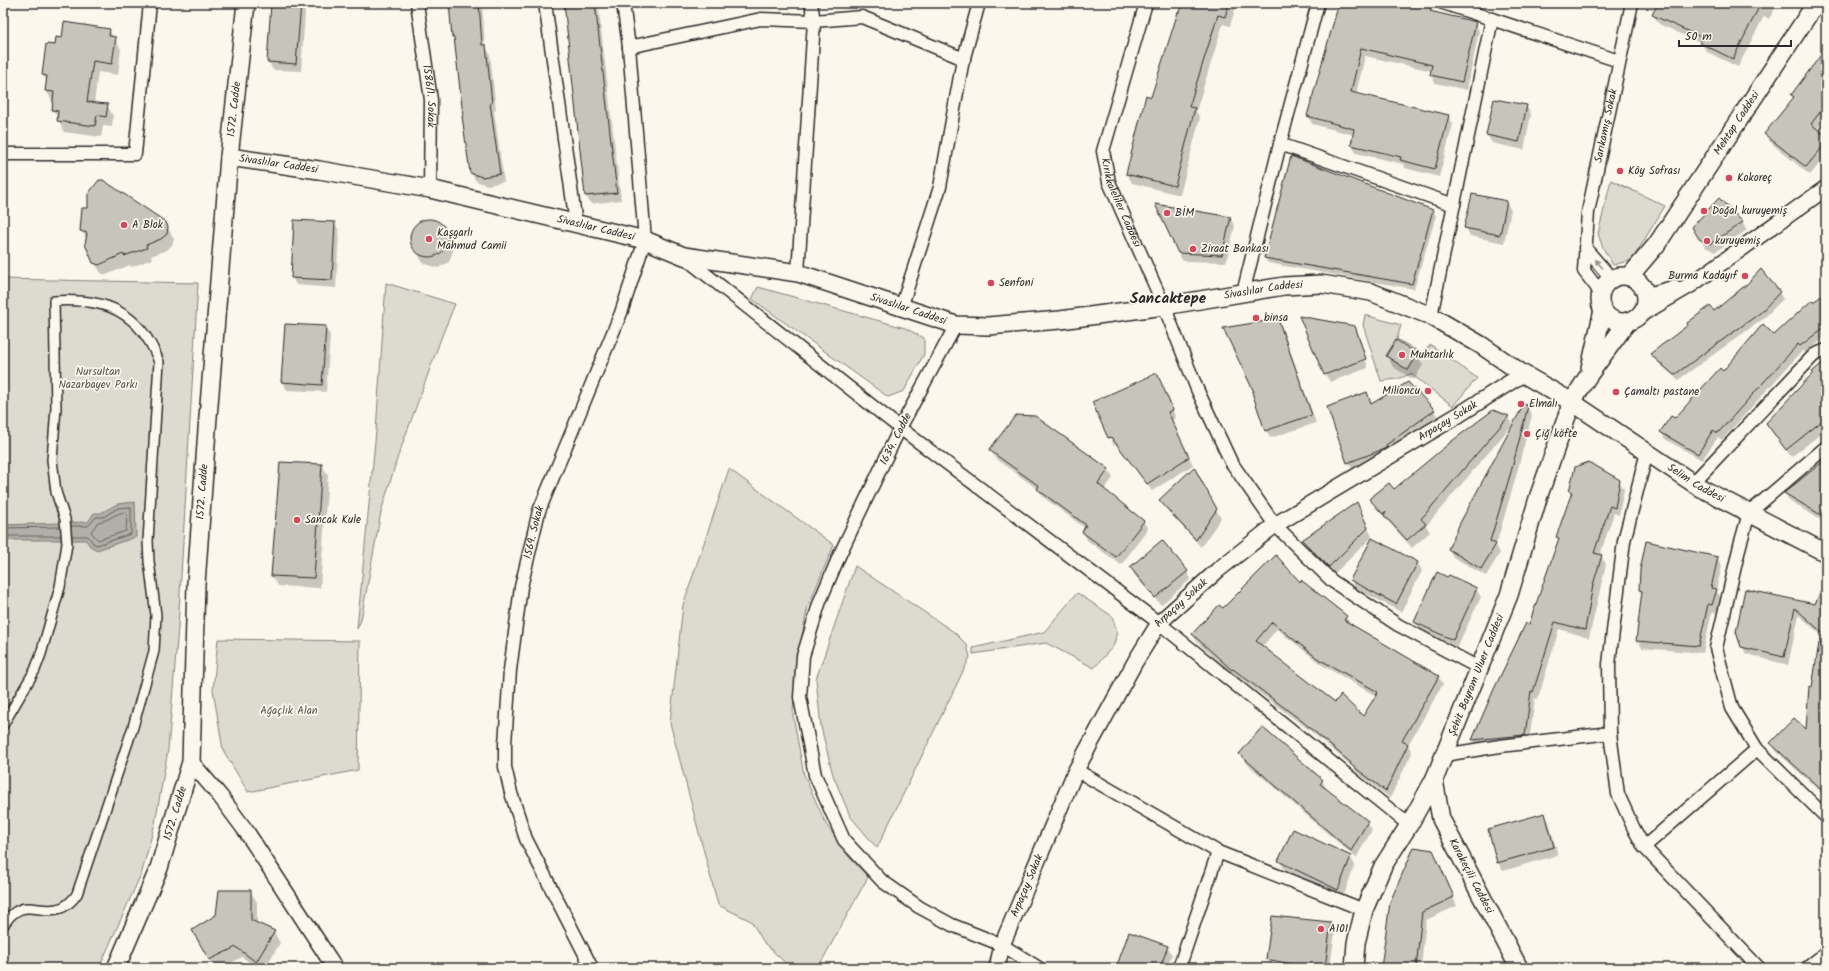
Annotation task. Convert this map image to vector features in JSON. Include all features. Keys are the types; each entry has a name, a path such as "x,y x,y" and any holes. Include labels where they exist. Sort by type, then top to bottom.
{"main road":[{"name":"1572. Cadde","path":"116,968 159,868 191,762 196,584 207,430 229,157 246,3"},
{"name":"Mehtap Caddesi","path":"1657,244 1816,3"},
{"name":"Sivaslılar Caddesi","path":"229,157 319,170 430,190 645,240 684,256 798,273 956,325 988,326 1060,320 1164,306 1284,286 1321,284 1371,292 1431,316 1481,345 1523,374 1572,402"},
{"path":"1629,277 1657,244"},
{"path":"1588,376 1631,320 1643,309 1644,292 1657,244"},
{"path":"1631,320 1614,319 1608,316 1603,310 1600,298 1601,293 1604,287 1612,279 1624,276 1640,283 1644,292"},
{"path":"1588,376 1603,310"},
{"name":"Şehit Bayram Uluer Caddesi","path":"1354,968 1356,943 1364,910 1383,866 1409,825 1434,780 1509,595 1539,495 1572,402 1588,376"},
{"name":"Selim Caddesi","path":"1572,402 1693,483 1826,553"},
{"name":"Karakeçili Caddesi","path":"1434,780 1441,819 1519,968"}],"street":[{"path":"3,154 135,154 150,3"},
{"name":"1586/1. Sokak","path":"417,3 431,100 430,190"},
{"path":"545,3 576,224"},
{"path":"623,3 629,47 645,240"},
{"path":"798,273 814,20 811,3"},
{"path":"901,308 940,187 964,59 979,3"},
{"name":"Kırıkkaleliler Caddesi","path":"1146,3 1103,150 1109,182 1164,306 1197,389 1230,462 1276,525 1332,581 1398,625 1479,668"},
{"path":"1243,293 1280,144 1318,3"},
{"path":"1443,3 1456,5 1492,20 1619,61"},
{"name":"Sarıkamış Sokak","path":"1601,293 1584,271 1588,212 1632,3"},
{"path":"629,47 761,19 814,20 862,18 964,59"},
{"path":"1431,316 1492,20"},
{"path":"1280,144 1454,205"},
{"path":"1631,320 1692,284 1826,188"},
{"name":"1569. Sokak","path":"592,968 526,839 511,793 505,767 510,670 521,587 539,511 620,313 645,240"},
{"path":"1585,248 1612,279"},
{"path":"684,256 900,428 1159,623 1409,825"},
{"path":"1644,292 1692,284"},
{"path":"3,725 35,670 41,654 60,587 67,544 65,519 56,492 52,460 56,408 54,301 73,300 100,303 115,309 133,321 154,349 159,362 148,541 157,630 154,651 143,692 78,894 70,903 60,908 18,910 8,917 3,926"},
{"name":"1634. Cadde","path":"956,325 900,428 840,554 820,601 803,656 800,697 815,776 844,840 882,881 919,907 952,925 1002,945 1039,968"},
{"path":"1693,483 1814,356 1826,350"},
{"name":"Arpaçay Sokak","path":"997,968 1002,945 1076,770 1135,662 1159,623 1218,570 1276,525 1460,414 1523,374"},
{"path":"1826,447 1749,513 1716,648 1732,708 1758,749 1826,817"},
{"path":"1647,452 1624,540 1609,664 1610,733 1618,794 1644,847 1759,968"},
{"path":"1444,755 1500,746 1610,733"},
{"path":"1644,847 1758,749"},
{"path":"191,762 220,796 246,831 335,968"},
{"path":"1076,770 1218,852 1364,910"},
{"path":"1179,968 1218,852"},
{"path":"1807,968 1826,953"}],"green space":[{"path":"1611,180 1665,206 1632,260 1613,265 1603,248 1598,234"},
{"name":"Nursultan Nazarbayev Parkı","path":"3,279 198,283 178,628 168,750 155,823 142,872 99,968 3,968"},
{"path":"386,283 455,304 397,459 381,512 361,620 357,629 376,431"},
{"path":"758,287 905,328 924,338 924,354 904,391 888,397 752,299"},
{"path":"1365,315 1401,325 1397,339 1421,353 1431,345 1477,378 1453,406 1411,374 1397,379 1381,381 1363,325"},
{"path":"729,469 834,545 808,606 795,671 793,715 804,775 826,824 849,857 868,877 818,968 791,968 765,944 751,921 718,905 670,723 683,605"},
{"path":"855,566 954,632 967,645 970,657 877,848 850,816 833,775 821,727 816,679"},
{"path":"1077,593 1112,616 1117,632 1114,645 1094,668 1046,643 973,654 973,648 1044,632"},
{"name":"Ağaçlık Alan","path":"218,639 360,641 358,770 248,792 223,750 213,690"}],"water":[{"path":"135,502 136,537 97,550 90,546 86,540 3,540 3,525 88,522 94,513 101,513 117,504"}],"building":[{"path":"271,3 301,3 296,64 267,62"},
{"path":"449,3 479,3 482,45 486,45 492,103 490,103 500,174 482,177 470,173"},
{"path":"564,3 595,3 617,193 585,196"},
{"path":"1183,3 1229,3 1225,17 1218,15 1189,107 1195,108 1175,186 1126,174 1146,95 1151,97 1178,12 1180,12"},
{"path":"1339,3 1414,3 1431,7 1430,11 1476,22 1462,82 1430,75 1432,65 1361,48 1351,92 1449,115 1435,169 1400,160 1401,157 1351,145 1354,129 1307,116"},
{"path":"1658,3 1761,3 1733,59 1700,43 1703,38 1652,15"},
{"path":"64,22 110,29 109,36 116,37 112,64 93,61 87,102 108,104 106,117 97,115 95,126 57,121 58,111 52,110 54,92 45,91 47,76 42,75 46,44 55,45 56,37 62,38"},
{"path":"1826,48 1826,104 1811,124 1826,136 1826,143 1806,167 1764,134 1794,97 1791,95"},
{"path":"1494,99 1527,105 1519,142 1486,135"},
{"path":"1291,156 1433,210 1412,284 1264,258"},
{"name":"A Blok","path":"99,180 103,180 166,222 168,227 167,234 161,239 146,245 147,248 124,256 123,254 99,265 93,263 85,244 87,233 80,231 82,208 88,208 88,194"},
{"path":"1472,194 1507,201 1500,235 1464,228"},
{"path":"1719,198 1743,222 1710,244 1699,239 1692,227"},
{"path":"1155,204 1231,217 1222,255 1178,253"},
{"name":"Kaşgarlı Mahmud Camii","path":"429,219 439,222 445,228 448,238 445,248 439,254 429,257 419,254 413,248 410,238 413,228 419,222"},
{"path":"294,220 335,222 332,280 291,278"},
{"path":"1761,269 1780,292 1760,313 1674,375 1650,354 1710,306 1714,311 1747,284"},
{"path":"1826,293 1826,326 1800,346 1798,344 1718,433 1713,430 1698,454 1660,432 1671,416 1675,418 1720,368 1723,371 1763,324 1774,335 1812,300 1813,302"},
{"path":"1299,316 1355,326 1366,359 1324,375"},
{"path":"1278,319 1312,415 1265,431 1252,392 1254,392 1223,328"},
{"path":"285,324 326,326 322,385 281,382"},
{"name":"Muhtarlık","path":"1396,340 1418,354 1408,370 1386,356"},
{"path":"1826,360 1826,418 1786,450 1766,423 1813,373 1812,372"},
{"path":"1157,373 1173,410 1168,412 1189,457 1147,484 1111,437 1108,438 1092,402"},
{"path":"1408,382 1435,410 1386,445 1387,447 1384,449 1347,463 1327,407 1367,392 1371,404"},
{"path":"1524,404 1528,406 1511,472 1490,541 1496,544 1481,569 1448,549 1460,523"},
{"path":"1493,410 1509,416 1421,519 1426,524 1407,540 1384,515 1386,511 1383,514 1369,499 1389,483 1394,489 1452,441"},
{"path":"1016,415 1035,416 1109,469 1098,484 1144,521 1116,557 1082,532 1086,525 1037,489 1039,486 989,450"},
{"path":"1826,459 1826,518 1784,493"},
{"name":"Sancak Kule","path":"280,462 322,464 314,578 271,576"},
{"path":"1589,462 1620,480 1615,508 1610,506 1594,553 1602,555 1593,585 1585,630 1555,622 1533,692 1531,691 1525,735 1472,740 1494,689 1526,623 1529,624 1559,538 1556,537 1572,492 1569,491 1575,467"},
{"path":"1194,467 1217,509 1196,540 1159,500"},
{"path":"1357,502 1368,528 1329,567 1302,540"},
{"path":"1372,538 1418,562 1396,604 1350,580"},
{"path":"1162,540 1188,571 1155,598 1130,567"},
{"path":"1646,541 1718,557 1711,588 1717,589 1712,605 1708,604 1699,646 1636,641 1642,591 1639,590 1640,570"},
{"path":"1276,555 1300,582 1301,580 1347,616 1344,620 1439,676 1402,741 1408,744 1386,791 1350,764 1351,763 1302,721 1233,669 1232,670 1192,634 1219,605 1223,608","holes":["1272,622 1317,658 1378,692 1363,716 1341,695 1335,702 1256,641"]},
{"path":"1437,572 1447,577 1449,575 1477,588 1453,640 1414,622"},
{"path":"1826,579 1826,636 1795,608 1784,657 1741,647 1736,632 1745,589 1815,604"},
{"path":"1819,643 1826,644 1826,794 1770,743 1794,718 1806,729 1809,686 1812,687"},
{"path":"1262,727 1323,780 1320,784 1368,821 1351,851 1239,754"},
{"path":"1545,813 1554,847 1497,863 1488,829"},
{"path":"1293,829 1351,856 1338,890 1278,861"},
{"path":"1414,847 1433,850 1454,897 1422,912 1416,968 1381,968 1390,902"},
{"path":"219,890 251,890 251,920 275,931 256,962 236,947 209,960 192,930 216,915"},
{"path":"1272,916 1331,922 1325,968 1312,968 1266,959"},
{"path":"1129,932 1168,946 1160,968 1116,968"}],"place":[{"name":"Köy Sofrası","path":"1620,171"},
{"name":"Kokoreç","path":"1729,178"},
{"name":"Doğal kuruyemiş","path":"1704,211"},
{"name":"BİM","path":"1167,213"},
{"name":"A Blok","path":"124,225"},
{"name":"Kaşgarlı Mahmud Camii","path":"429,239"},
{"name":"kuruyemiş","path":"1707,241"},
{"name":"Ziraat Bankası","path":"1193,249"},
{"name":"Burma Kadayıf","path":"1745,276"},
{"name":"Senfoni","path":"991,283"},
{"name":"binsa","path":"1256,318"},
{"name":"Muhtarlık","path":"1402,355"},
{"name":"Milioncu","path":"1428,391"},
{"name":"Çamaltı pastane","path":"1616,392"},
{"name":"Elmalı","path":"1521,404"},
{"name":"Çiğ köfte","path":"1527,434"},
{"name":"Sancak Kule","path":"297,520"},
{"name":"A101","path":"1321,929"}],"district":[{"name":"Sancaktepe","path":"1168,299"}]}
